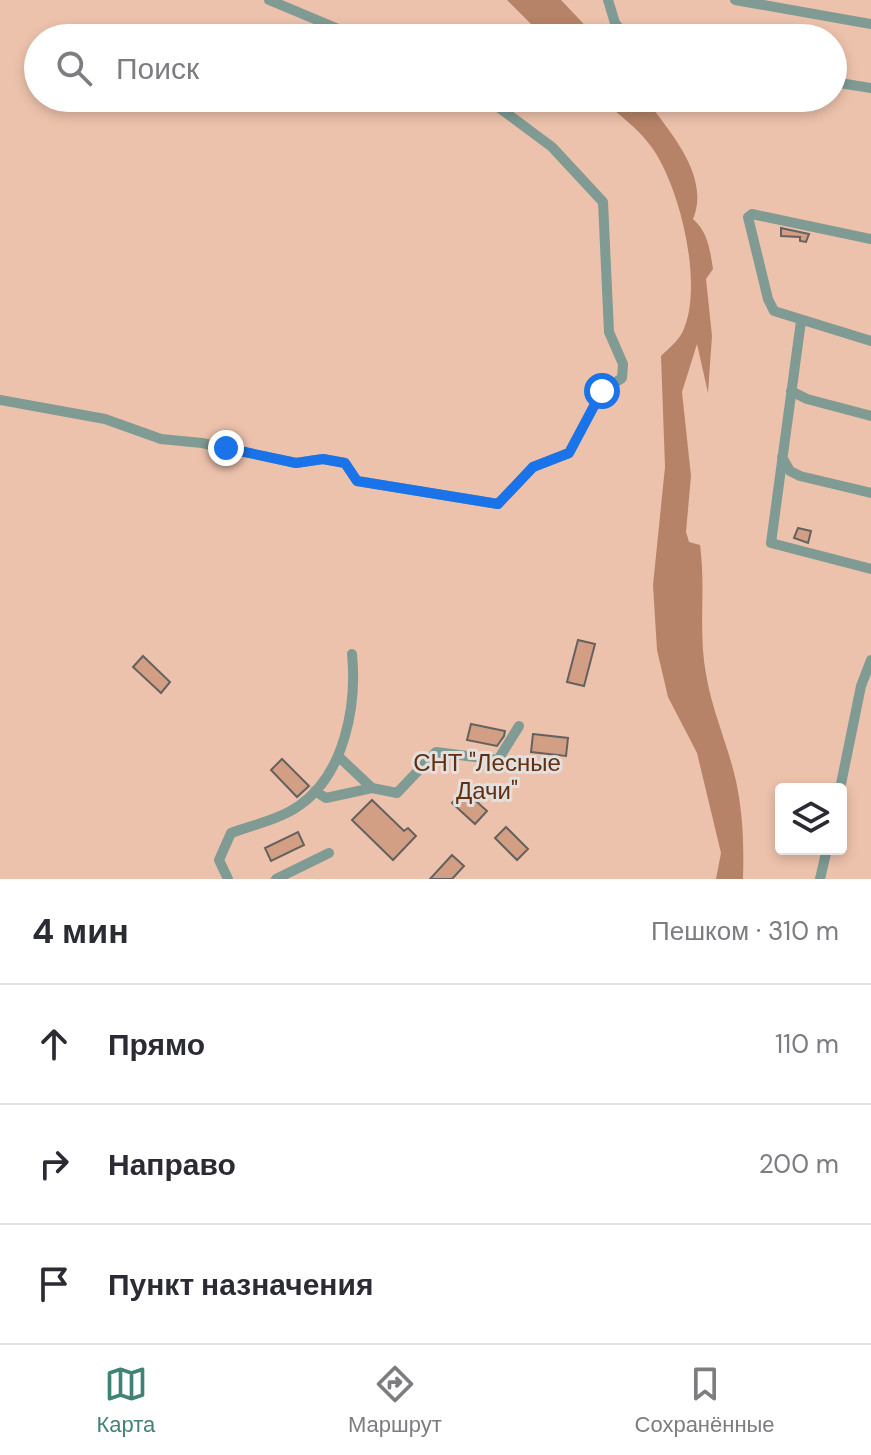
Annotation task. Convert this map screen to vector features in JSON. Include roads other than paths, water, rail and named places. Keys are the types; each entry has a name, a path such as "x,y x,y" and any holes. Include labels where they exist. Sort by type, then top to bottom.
{"street":[{"path":"269,0 326,24"},
{"path":"608,0 616,24"},
{"path":"735,0 871,24"},
{"path":"847,84 871,88"},
{"path":"0,400 105,419 161,439 202,443 296,463 323,459 345,463 357,481 498,504 533,467 569,453 602,391 622,378 623,364 609,332 603,202 552,147 505,112"},
{"path":"871,239 749,215 768,299 774,311 871,341"},
{"path":"801,321 771,543 871,569"},
{"path":"791,391 807,399 871,416"},
{"path":"782,457 790,471 800,476 871,493"},
{"path":"228,879 219,860 231,833 299,806 315,791 338,756 353,688 352,654"},
{"path":"841,783 861,686 871,660"},
{"path":"315,791 326,798 372,788 397,793 436,752 498,760 519,726"},
{"path":"338,756 372,788"},
{"path":"276,879 329,853"},
{"path":"820,879 826,855"}],"park label":[{"name":"СНТ \"Лесные Дачи\"","path":"487,777"}]}
